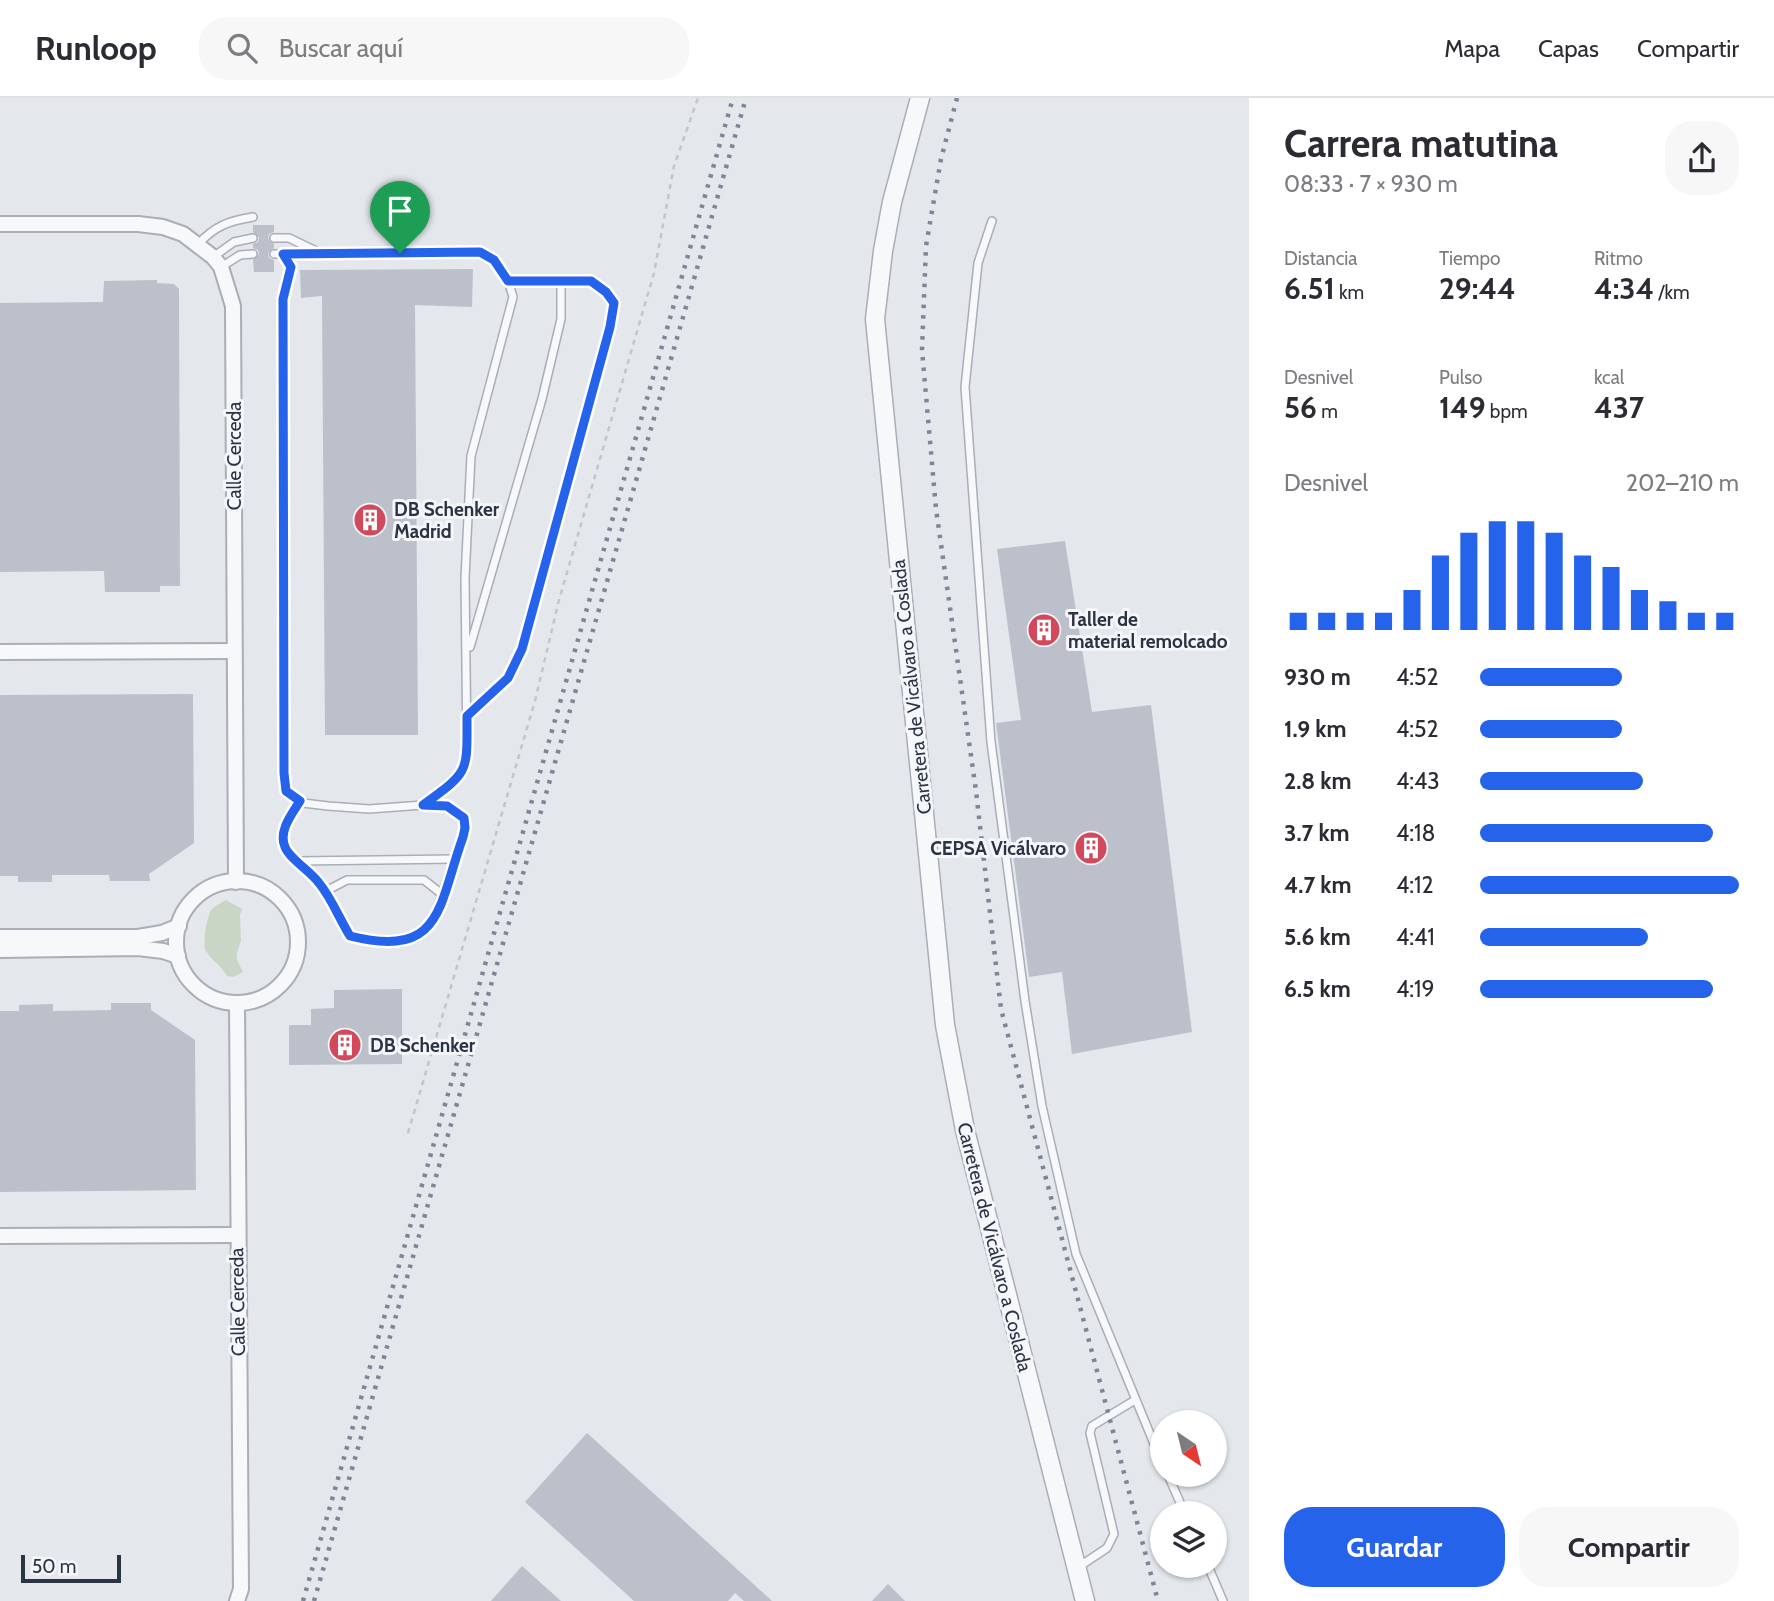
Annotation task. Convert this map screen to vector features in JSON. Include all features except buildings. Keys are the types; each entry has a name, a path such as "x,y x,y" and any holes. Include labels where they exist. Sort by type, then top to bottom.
{"street":[{"name":"Carretera de Vicálvaro a Coslada","path":"920,98 892,202 875,319 945,1025 965,1130 1085,1601"},
{"path":"0,224 138,224 163,227 183,234 217,262"},
{"name":"Calle Cerceda","path":"217,262 233,306 236,882"},
{"path":"0,652 234,651"},
{"path":"236,882 261,887 282,901 295,923 297,948 295,961 282,983 262,998 237,1003 216,1000 199,990 185,975 177,956 176,936 183,914 200,894 211,887 236,882"},
{"path":"0,937 138,937 162,933 178,926"},
{"path":"0,950 138,948 177,956"},
{"name":"Calle Cerceda","path":"237,1003 241,1589 237,1601"},
{"path":"0,1236 237,1236"}],"lane":[{"path":"197,245 229,221 253,217"},
{"path":"992,221 978,263 965,387 991,742 1025,1001 1042,1107 1076,1254 1150,1435"},
{"path":"217,262 234,242 253,238"},
{"path":"274,238 289,238 320,253"},
{"path":"274,254 480,252 494,260 508,281 513,297 471,456 465,578 465,767 453,783 423,805"},
{"path":"217,262 253,254"},
{"path":"283,254 291,267 283,299 286,791 300,801 328,807 369,810 423,805 447,806 464,818 465,828 432,924 412,939 392,941 350,936 326,891 285,848 283,837 286,823 300,801"},
{"path":"467,716 508,678 522,649 610,327 614,303 606,292 591,281 508,281"},
{"path":"467,658 542,398 561,319 561,281"},
{"path":"298,861 455,859"},
{"path":"326,891 347,880 424,880 443,895"},
{"path":"1076,1569 1107,1548 1114,1534 1090,1433 1092,1426 1135,1401"},
{"path":"1213,1578 1223,1601"}],"path":[{"path":"408,1133 535,701 559,600 654,273 674,166 698,98"}],"green space":[{"path":"226,900 242,909 237,960 243,972 233,977 227,976 208,955 205,947 210,912"}],"railway":[{"path":"303,1601 733,98"},
{"path":"314,1601 746,98"},
{"path":"957,98 941,159 926,246 922,350 936,509 976,791 1001,1009 1158,1601"}],"place":[{"name":"DB Schenker Madrid","path":"370,520"},
{"name":"Taller de material remolcado","path":"1044,630"},
{"name":"CEPSA Vicálvaro","path":"1091,848"},
{"name":"DB Schenker","path":"345,1045"}],"route":[{"path":"480,252 494,260 508,281 591,281 606,292 614,303 610,327 522,649 508,678 467,716 465,767 453,783 423,805 447,806 464,818 463,837 438,912 432,924 419,936 392,941 350,936 331,898 285,848 283,837 286,823 300,801 286,791 284,773 283,299 291,267 283,254 400,253 480,252"}]}
